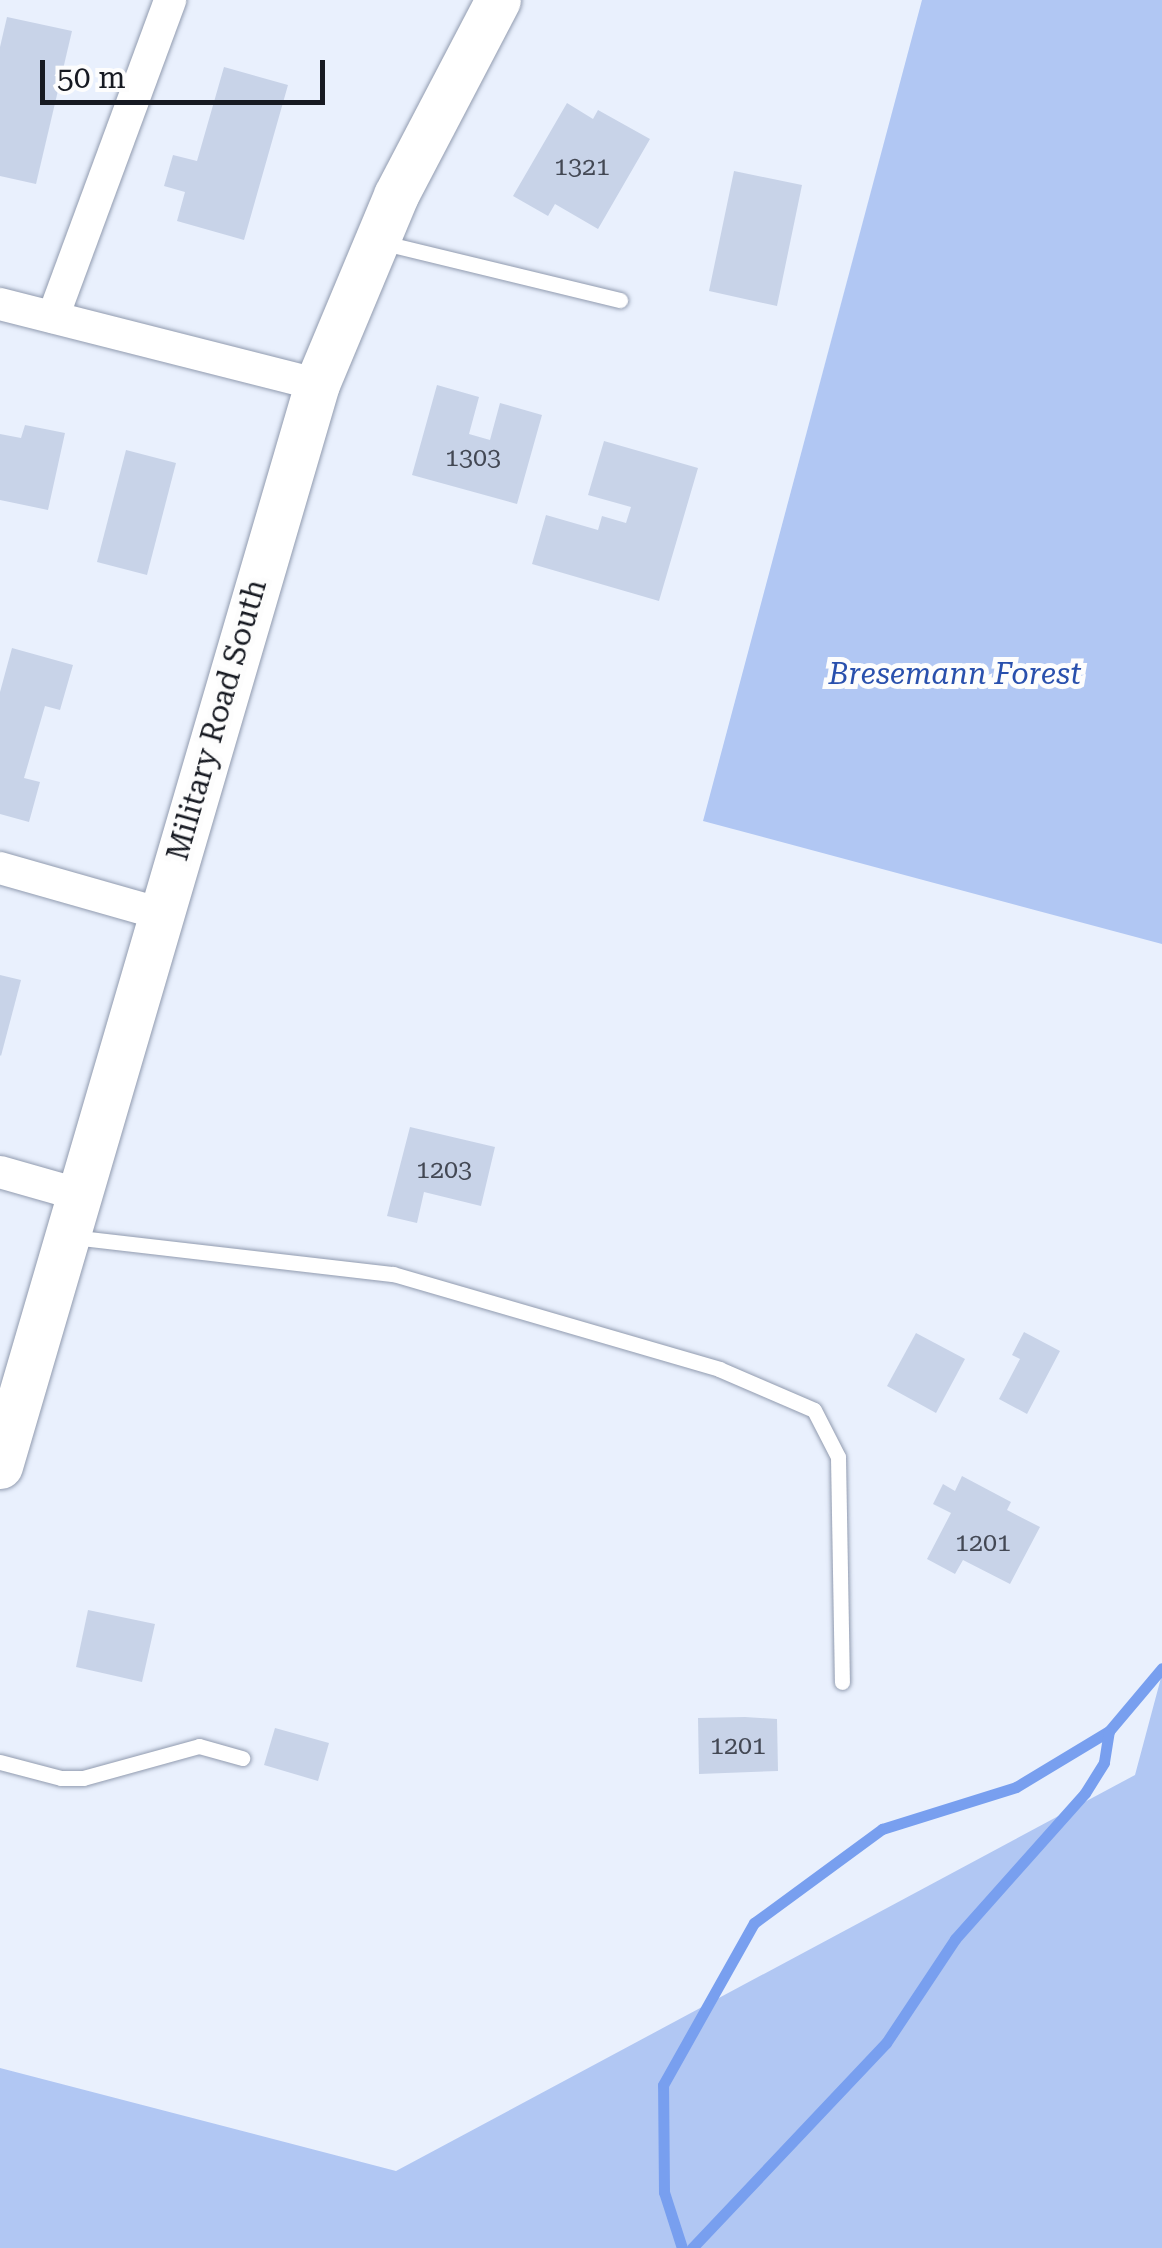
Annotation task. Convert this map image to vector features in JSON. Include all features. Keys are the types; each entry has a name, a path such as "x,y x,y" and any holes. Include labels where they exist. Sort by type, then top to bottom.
{"main road":[{"name":"Military Road South","path":"0,1466 317,384 376,241 428,130 498,0"}],"street":[{"path":"53,317 170,0"},
{"path":"0,304 317,384"},
{"path":"0,868 161,914"},
{"path":"0,1172 75,1216"}],"lane":[{"path":"376,241 620,300"},
{"path":"75,1216 393,1274 718,1370 814,1410 838,1456 842,1682"},
{"path":"0,1762 61,1778 84,1778 199,1746 242,1758"}],"green space":[{"name":"Bresemann Forest","path":"922,0 1162,0 1162,944 703,821"},
{"path":"1162,1674 1162,2248 0,2248 0,2068 396,2171 1135,1775"}],"building":[{"path":"7,17 72,31 36,184 0,176 0,47"},
{"path":"224,67 288,85 244,240 177,221 185,192 164,186 173,155 197,161"},
{"path":"567,103 593,119 598,110 650,139 598,229 555,204 548,216 513,196"},
{"path":"734,171 802,185 777,306 709,291"},
{"path":"437,385 479,397 469,434 490,440 500,403 542,415 517,504 412,475"},
{"path":"25,425 65,433 48,510 0,500 0,434 21,438"},
{"path":"604,441 698,468 659,601 532,564 546,515 598,530 602,516 626,523 631,507 588,495"},
{"path":"126,450 176,463 147,575 97,562"},
{"path":"12,648 73,665 60,710 45,706 24,778 40,782 29,822 0,814 0,692"},
{"path":"0,975 21,980 1,1056 0,1055"},
{"path":"410,1127 495,1147 481,1206 424,1192 417,1223 387,1216"},
{"path":"1024,1332 1060,1351 1027,1414 999,1399 1020,1359 1012,1355"},
{"path":"916,1333 965,1359 936,1413 887,1386"},
{"path":"962,1476 1011,1502 1007,1510 1040,1527 1010,1584 963,1560 955,1574 927,1559 951,1513 933,1504 943,1484 955,1491"},
{"path":"88,1610 155,1624 142,1682 76,1667"},
{"path":"698,1718 777,1719 778,1771 699,1774"},
{"path":"275,1728 329,1743 318,1781 264,1765"}],"waterway":[{"path":"682,2248 664,2192 663,2085 754,1923 882,1829 1016,1787 1109,1731 1162,1668"},
{"path":"692,2248 886,2043 955,1939 1085,1793 1104,1762 1109,1731"}]}
